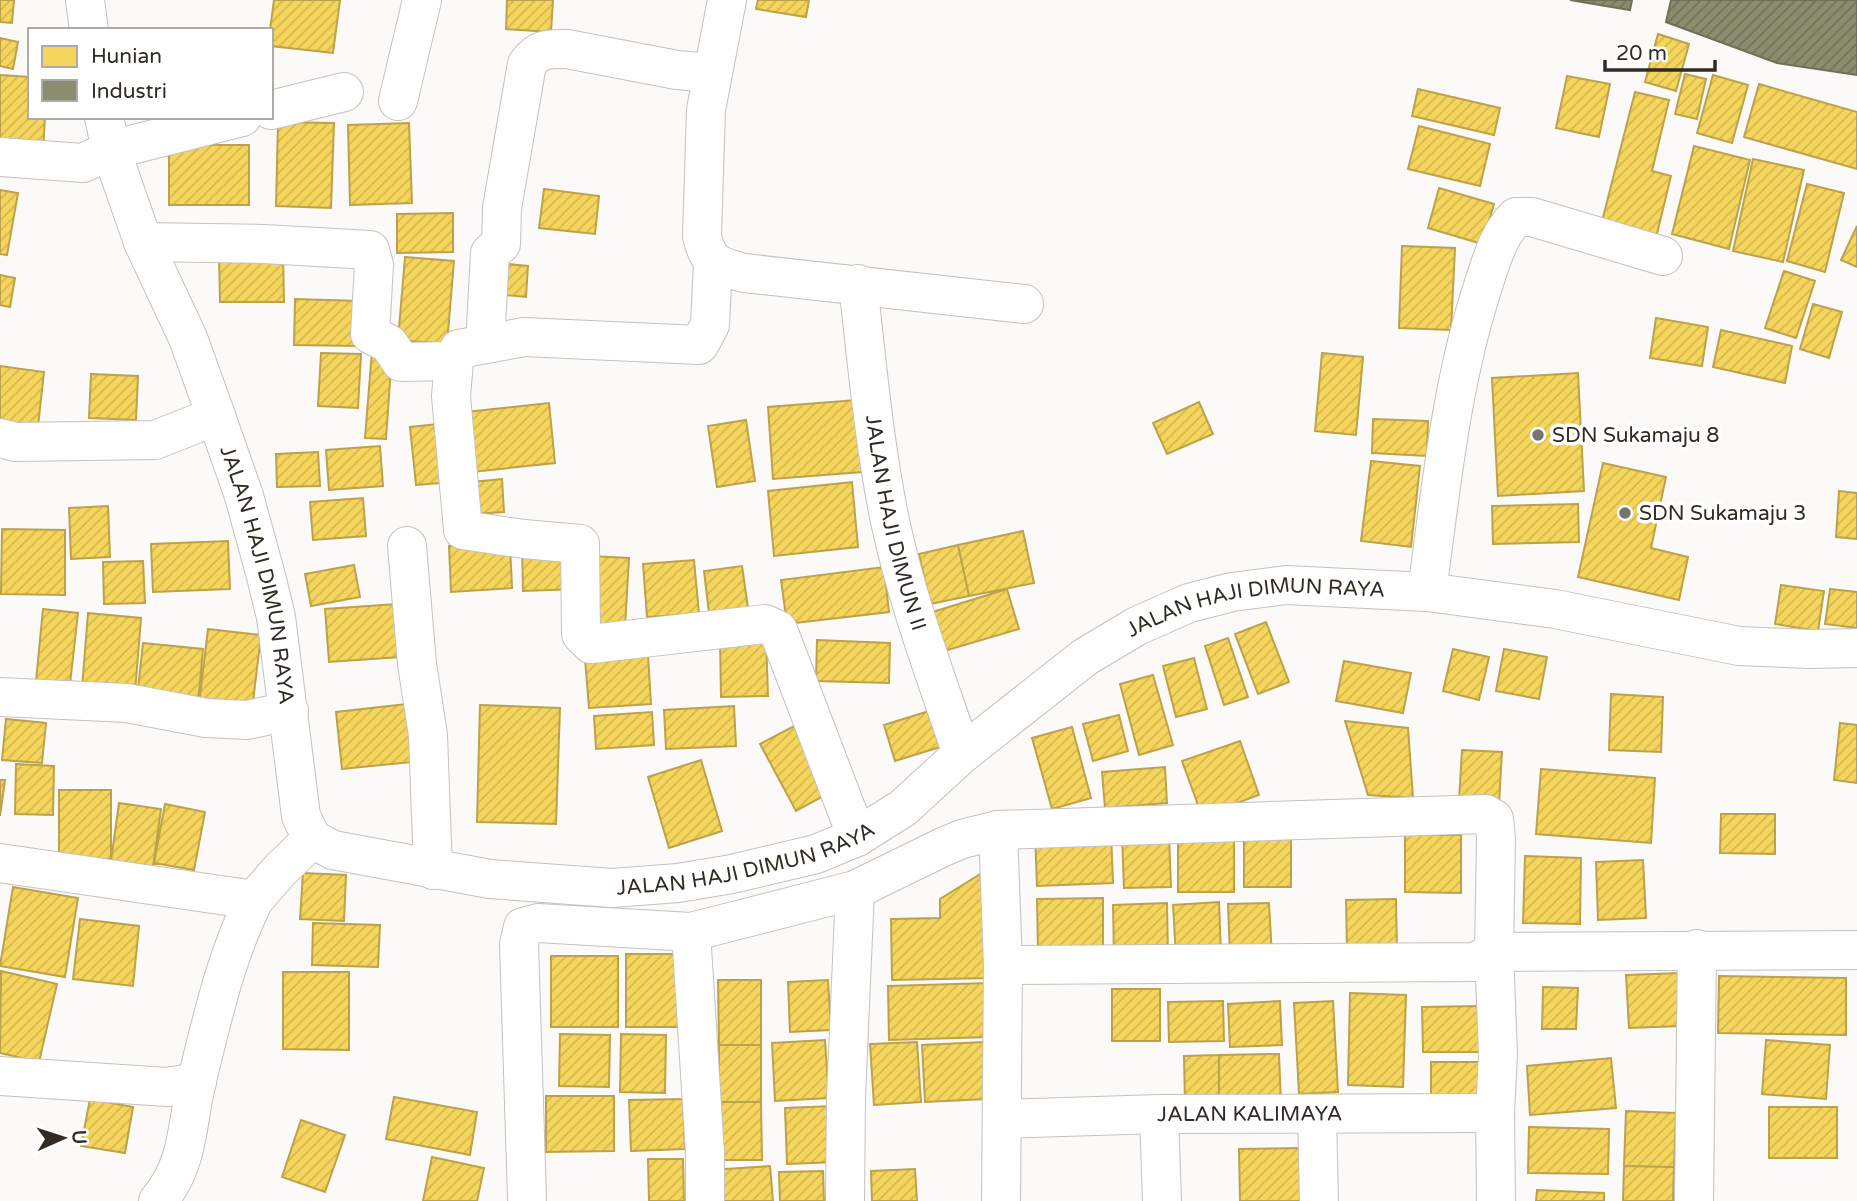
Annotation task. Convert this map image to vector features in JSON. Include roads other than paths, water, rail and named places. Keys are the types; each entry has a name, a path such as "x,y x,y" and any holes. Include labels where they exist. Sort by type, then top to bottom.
{"street":[{"path":"85,0 89,28"},
{"path":"398,101 422,0"},
{"path":"727,0 706,110 702,236 705,253 713,262 744,273 1024,304"},
{"path":"711,73 677,70 567,49 550,49 534,54 527,64 502,208 501,244 490,253 469,352 451,396 463,530 524,540 580,544 581,634 591,644 765,624 778,630 856,837"},
{"path":"273,110 344,92"},
{"path":"0,157 83,163 107,133 225,119"},
{"name":"JALAN HAJI DIMUN RAYA","path":"107,133 143,242 188,338 244,496 276,617 301,816 312,839 333,850 490,879 612,888 678,883 732,874 816,854 856,837 903,808 962,754 1085,657 1137,626 1189,603 1232,592 1286,585 1427,592 1555,609 1739,646 1857,648"},
{"path":"1427,592 1459,369 1470,324 1504,229 1516,217 1532,216 1663,256"},
{"path":"143,242 264,244 370,250 373,265 370,334 389,344 401,362 469,352 524,337 699,345 710,325 713,262"},
{"name":"JALAN HAJI DIMUN II","path":"858,284 881,472 890,522 905,585 962,754"},
{"path":"0,438 15,442 155,440 216,416"},
{"path":"407,546 417,664 428,735 433,870"},
{"path":"0,698 127,703 206,718 247,720 289,711"},
{"path":"527,1199 519,944 523,926 538,923 691,932 855,890 962,839 998,830 1486,814 1494,819 1496,838 1496,1201"},
{"path":"998,830 1003,965 1001,1201"},
{"path":"158,1201 171,1185 183,1156 197,1082 226,968 240,928 254,900 312,839"},
{"path":"0,863 254,900"},
{"path":"845,1201 846,1098 855,890"},
{"path":"691,932 705,1153 705,1201"},
{"path":"1693,1201 1697,950"},
{"path":"1003,965 1475,962 1494,951 1857,950"},
{"path":"0,1076 167,1087 197,1082"},
{"name":"JALAN KALIMAYA","path":"1003,1119 1159,1114 1495,1112"},
{"path":"1159,1114 1162,1201"},
{"path":"1317,1114 1318,1201"}],"place":[{"name":"SDN Sukamaju 8","path":"1538,435"},
{"name":"SDN Sukamaju 3","path":"1625,513"}]}
